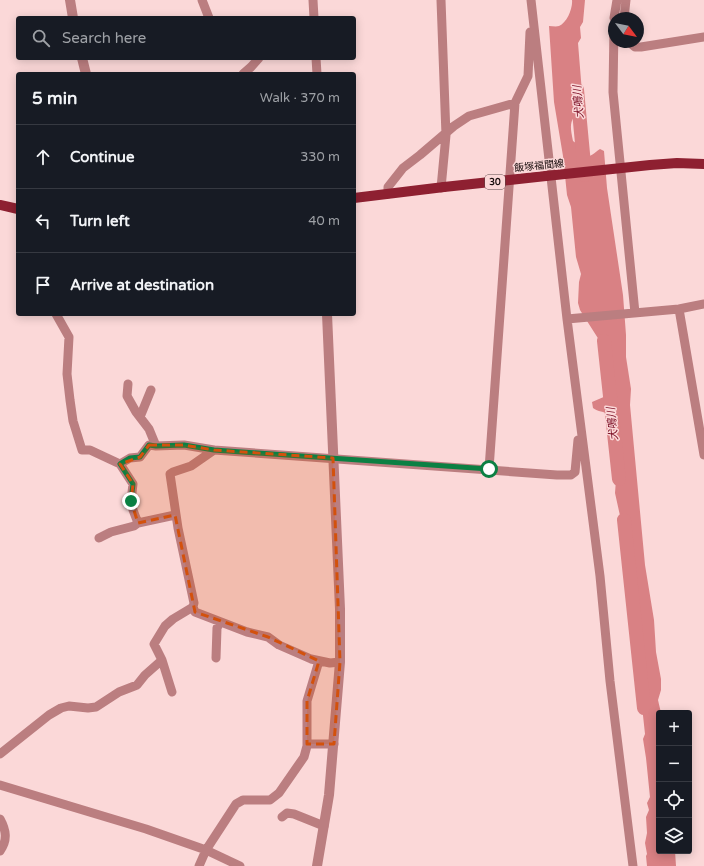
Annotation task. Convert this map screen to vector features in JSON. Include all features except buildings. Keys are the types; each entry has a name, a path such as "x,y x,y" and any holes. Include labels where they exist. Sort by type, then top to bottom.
{"main road":[{"name":"飯塚福間線","path":"356,198 619,168 677,163 704,164"},
{"path":"0,205 16,209"}],"street":[{"path":"70,0 73,16"},
{"path":"202,0 208,16"},
{"path":"313,0 314,16"},
{"path":"441,0 446,135 442,188"},
{"path":"530,0 567,320 600,576 610,681 633,866"},
{"path":"617,0 618,12"},
{"path":"621,12 626,0"},
{"path":"489,469 515,103 528,76 531,12"},
{"path":"644,47 704,37"},
{"path":"614,48 614,92 619,168 635,313"},
{"path":"82,60 86,72"},
{"path":"246,72 257,60"},
{"path":"316,60 317,72"},
{"path":"388,194 388,187 402,168 446,135 454,126 469,116 515,103"},
{"path":"567,320 679,309 704,304"},
{"path":"679,309 704,455"},
{"path":"57,316 69,337 67,374 73,421 82,450 90,450 120,464 133,484 131,501 138,523"},
{"path":"317,866 329,795 340,662 340,609 327,316"},
{"path":"128,384 127,396 149,428 156,446"},
{"path":"140,416 151,390"},
{"path":"120,464 130,458 140,457 149,445 184,445 214,450 571,475 575,472 577,463 580,419"},
{"path":"214,450 191,466 170,474 175,515 195,612 247,632 268,637 280,645 311,659 330,663 340,662"},
{"path":"99,538 111,532 134,526 138,523 175,515"},
{"path":"172,692 162,660 154,644 164,626 193,607"},
{"path":"216,658 217,628 220,622"},
{"path":"0,754 49,715 61,708 69,706 88,708 96,707 119,692 137,685 145,675 162,660"},
{"path":"199,866 206,850 236,804 243,800 270,800 279,792 304,757 307,744 307,701 319,661"},
{"path":"307,744 334,744"},
{"path":"0,785 146,829 206,850 240,866"},
{"path":"282,817 287,813 294,814 324,826"},
{"path":"0,819 6,830 5,840 0,851"}],"highlighted area":[{"path":"149,445 184,445 214,450 333,458 340,662 334,744 307,744 307,701 319,661 268,637 195,612 175,515 138,523 131,501 133,484 120,464 140,457"}],"water":[{"path":"572,0 585,0 583,22 580,27 581,38 578,43 583,105 573,118 571,130 573,141 577,144 579,155 589,156 600,149 604,151 607,188 623,295 626,357 631,389 630,405 645,565 654,620 656,652 661,679 661,690 658,700 660,710 656,710 656,854 675,854 676,866 647,866 645,843 647,833 646,817 649,810 647,803 650,797 643,739 645,734 641,697 643,681 641,667 643,661 640,652 637,630 632,570 615,493 618,453 609,415 593,408 592,402 608,394 611,374 601,343 580,310 578,303 581,274 576,257 571,207 567,195 563,156 554,102 549,26 559,26 565,22"}],"waterway":[{"name":"犬鳴川","path":"577,90 585,175"},
{"name":"犬鳴川","path":"604,341 619,479"},
{"name":"犬鳴川","path":"624,520 644,708"}],"route":[{"path":"131,501 133,484 120,464 130,458 140,457 149,445 152,444 156,446 184,445 214,450 489,469"}]}
